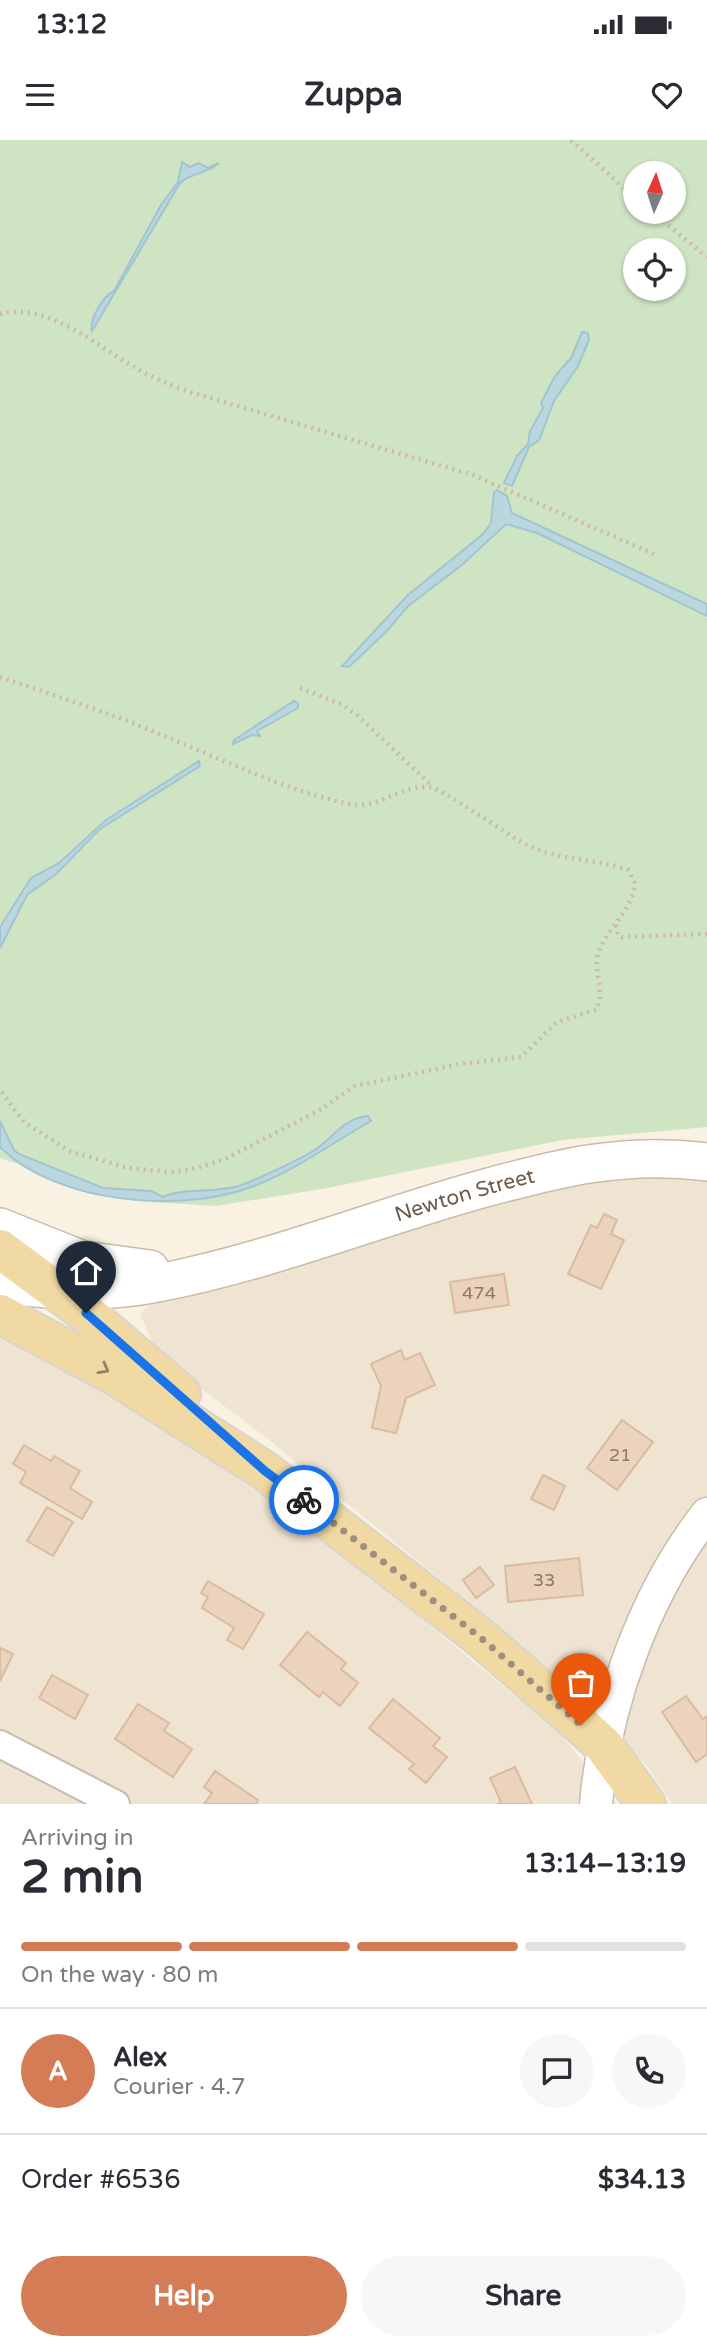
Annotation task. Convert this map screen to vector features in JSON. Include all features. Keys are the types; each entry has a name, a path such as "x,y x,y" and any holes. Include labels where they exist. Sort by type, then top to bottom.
{"main road":[{"name":"Newton Street","path":"0,1284 57,1290 128,1288 228,1267 559,1168 618,1158 667,1157 707,1162"},
{"name":"Newton Street","path":"0,1227 62,1253 102,1264 160,1269 228,1267"},
{"path":"0,1249 57,1290 165,1380 265,1471 481,1638 604,1746 646,1804"},
{"path":"0,1314 117,1376 265,1471"}],"street":[{"path":"596,1804 604,1746 644,1626 668,1576 707,1514"},
{"path":"0,1744 116,1804"}],"path":[{"path":"571,140 623,187"},
{"path":"667,224 707,257"},
{"path":"0,314 22,313 47,318 183,390 473,475 654,554"},
{"path":"0,677 149,730 263,776 350,805 370,804 411,788 433,787"},
{"path":"0,1090 24,1122 69,1152 149,1172 180,1171 206,1166 318,1111 355,1086 460,1064 512,1059 528,1053 557,1022 596,1010 601,992 598,951 634,894 635,883 628,870 550,855 529,846 433,787 343,705 300,688"},
{"path":"616,925 618,935 622,937 707,934"}],"shaded area":[{"path":"614,1172 707,1176 707,1804 672,1804 649,1768 528,1651 268,1439 158,1356 140,1314 154,1301 378,1234"},
{"path":"0,1334 86,1378 310,1527 559,1732 617,1804 0,1804"}],"green space":[{"path":"0,140 707,140 707,1127 562,1140 327,1188 217,1206 133,1201 0,1158"}],"water":[{"path":"182,162 190,167 198,163 208,168 219,163 180,183 92,331 98,309 114,291 161,205 178,182"},
{"path":"582,332 588,333 589,340 578,366 554,401 539,440 529,447 512,486 504,483 517,456 528,444 530,431 543,408 541,403 555,376 571,358"},
{"path":"497,490 507,496 512,513 707,604 707,616 537,533 506,524 463,564 407,607 388,630 349,667 342,666 408,595 483,534 491,523 494,492"},
{"path":"294,701 298,703 298,708 257,731 260,736 252,735 233,744 234,740"},
{"path":"199,761 200,766 100,829 56,874 27,895 0,948 0,927 31,878 59,863 106,820"},
{"path":"368,1116 371,1121 269,1180 225,1195 192,1200 157,1201 86,1192 54,1181 24,1166 0,1147 0,1121 14,1150 19,1154 103,1188 151,1191 163,1197 181,1192 242,1185 304,1156 347,1123"}],"building":[{"path":"604,1214 617,1220 611,1234 624,1240 601,1289 568,1274 591,1225 597,1228"},
{"path":"504,1274 509,1305 455,1313 450,1282"},
{"path":"401,1350 405,1360 420,1353 435,1385 406,1398 396,1433 372,1428 381,1386 371,1364"},
{"path":"622,1420 653,1442 617,1490 587,1468"},
{"path":"24,1445 51,1461 54,1456 80,1471 70,1488 92,1502 82,1519 20,1483 26,1472 13,1464"},
{"path":"543,1475 565,1486 554,1510 531,1499"},
{"path":"47,1507 73,1522 53,1556 27,1541"},
{"path":"579,1558 583,1595 508,1602 505,1566"},
{"path":"480,1567 494,1585 476,1598 463,1580"},
{"path":"208,1581 264,1614 243,1649 227,1640 234,1628 202,1608 208,1597 201,1593"},
{"path":"307,1632 346,1663 341,1669 358,1683 340,1706 323,1692 319,1697 280,1665"},
{"path":"0,1648 13,1654 0,1681"},
{"path":"52,1675 88,1695 75,1719 39,1698"},
{"path":"686,1696 703,1719 707,1716 707,1754 696,1762 662,1712"},
{"path":"393,1699 440,1738 433,1746 447,1757 426,1783 409,1769 414,1764 369,1728"},
{"path":"138,1704 169,1723 164,1731 192,1749 173,1777 115,1739"},
{"path":"515,1767 532,1804 498,1804 501,1802 490,1778"},
{"path":"215,1771 258,1800 256,1804 204,1804 212,1793 204,1787"}],"way so far":[{"path":"304,1500 481,1638 581,1725"}],"route":[{"path":"86,1313 265,1471 304,1500"}]}
